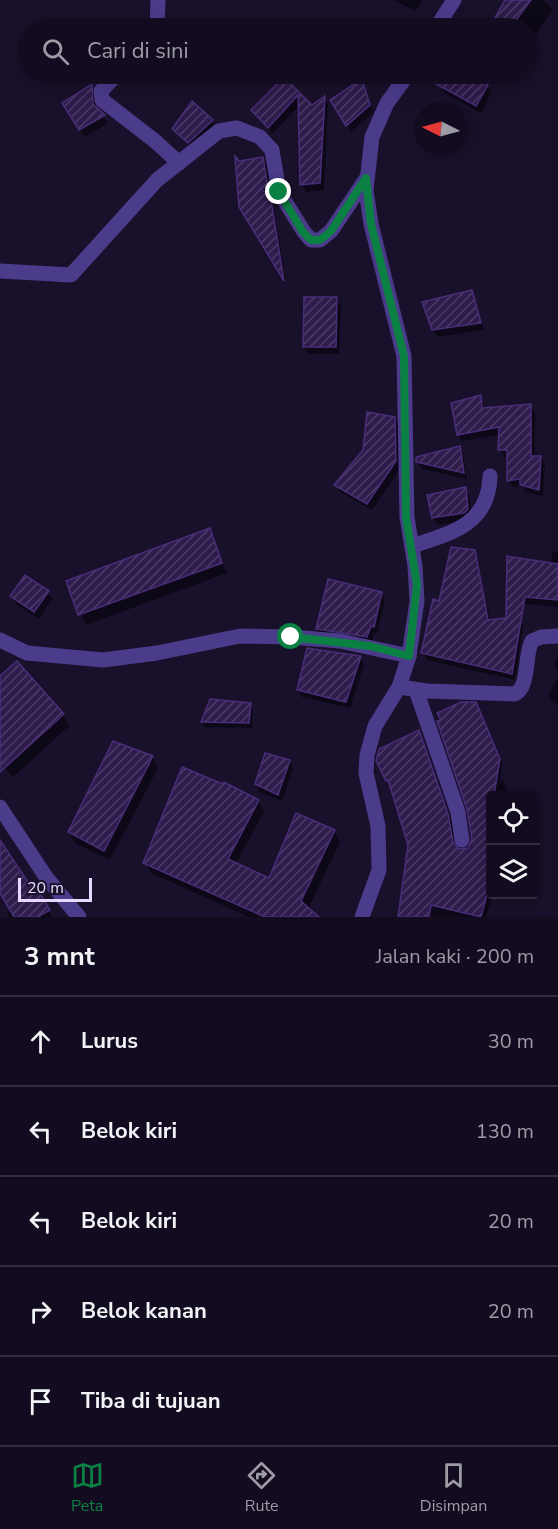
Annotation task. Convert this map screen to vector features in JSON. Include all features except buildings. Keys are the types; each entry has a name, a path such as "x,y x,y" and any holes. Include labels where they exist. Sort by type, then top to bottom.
{"street":[{"path":"158,0 159,18"},
{"path":"442,18 454,0"},
{"path":"108,84 101,91 102,100 155,141 179,164"},
{"path":"362,917 374,890 380,862 378,826 366,773 367,755 375,726 399,687 409,656 417,601 412,546 406,517 404,356 371,224 366,178 372,137 379,119 402,84"},
{"path":"0,272 71,274 157,180 219,131 237,128 260,137 272,150 279,192 303,232 311,240 320,240 331,231 366,178"},
{"path":"412,546 445,535 478,514 488,498 490,476"},
{"path":"0,640 27,653 103,660 157,653 240,636 340,641 409,656"},
{"path":"399,687 416,690 516,693 523,686 528,651 532,641 541,637 558,636"},
{"path":"416,690 458,812 462,840"},
{"path":"0,807 46,877 79,917"}],"route":[{"path":"279,192 303,232 311,240 320,240 331,231 349,207 366,178 371,224 404,356 406,517 417,585 409,656 340,641 291,637"}]}
